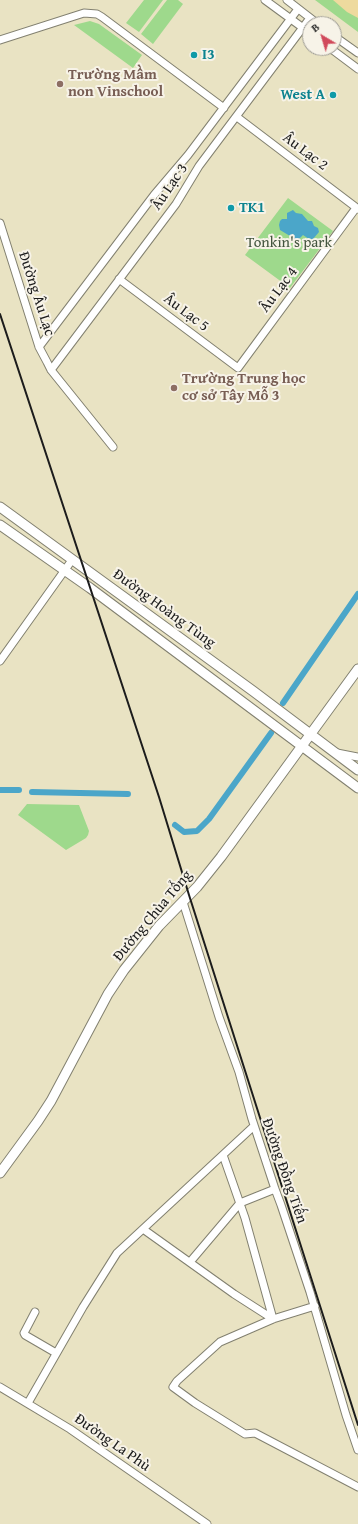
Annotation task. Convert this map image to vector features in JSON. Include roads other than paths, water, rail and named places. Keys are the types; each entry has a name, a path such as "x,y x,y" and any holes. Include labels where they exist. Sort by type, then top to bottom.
{"main road":[{"name":"Đường Hoàng Tùng","path":"0,508 358,770"},
{"name":"Đường Hoàng Tùng","path":"0,525 90,588 358,788"},
{"name":"Đường Chùa Tổng","path":"0,1173 51,1101 108,994 124,970 159,926 197,887 221,857 358,670"}],"street":[{"path":"265,0 302,28"},
{"path":"287,0 307,16"},
{"name":"Âu Lạc 3","path":"39,347 158,189 188,155 298,9"},
{"path":"0,40 84,13 97,14 224,108"},
{"name":"Âu Lạc 3","path":"51,370 176,204 199,166 302,28"},
{"path":"342,42 358,53"},
{"path":"341,56 358,69"},
{"name":"Âu Lạc 2","path":"237,117 357,208"},
{"name":"Âu Lạc 4","path":"238,368 357,208"},
{"name":"Đường Âu Lạc","path":"0,224 39,347 51,370 113,447"},
{"name":"Âu Lạc 5","path":"119,279 238,368"},
{"path":"0,661 72,560"},
{"path":"336,753 358,757"},
{"name":"Đường Đồng Tiến","path":"182,902 219,1017 239,1072 254,1126 315,1306 346,1415 358,1450"},
{"path":"28,1403 111,1260 254,1126"},
{"path":"223,1155 240,1203 273,1319"},
{"path":"190,1262 240,1203 275,1189"},
{"path":"143,1229 234,1294 273,1319"},
{"path":"315,1306 273,1319 220,1342 177,1381 173,1387 195,1403 245,1434 255,1433 358,1487"},
{"path":"35,1312 24,1332 25,1335 56,1353"},
{"name":"Đường La Phù","path":"0,1387 110,1455 207,1524"}],"water":[{"path":"293,210 296,213 302,214 308,221 312,221 314,226 318,228 319,232 313,239 309,239 303,235 299,239 295,239 280,230 280,221 282,219 287,219 287,213"}],"waterway":[{"path":"283,703 358,594"},
{"path":"175,825 184,832 197,831 209,819 271,733"},
{"path":"0,790 19,790"},
{"path":"32,792 128,794"}],"railway":[{"path":"0,314 159,797 358,1425"}],"place":[{"name":"I3","path":"194,55"},
{"name":"Trường Mầm non Vinschool","path":"60,84"},
{"name":"West A","path":"333,95"},
{"name":"TK1","path":"231,208"},
{"name":"Trường Trung học cơ sở Tây Mỗ 3","path":"174,388"}],"park label":[{"name":"Tonkin's park","path":"289,243"}]}
